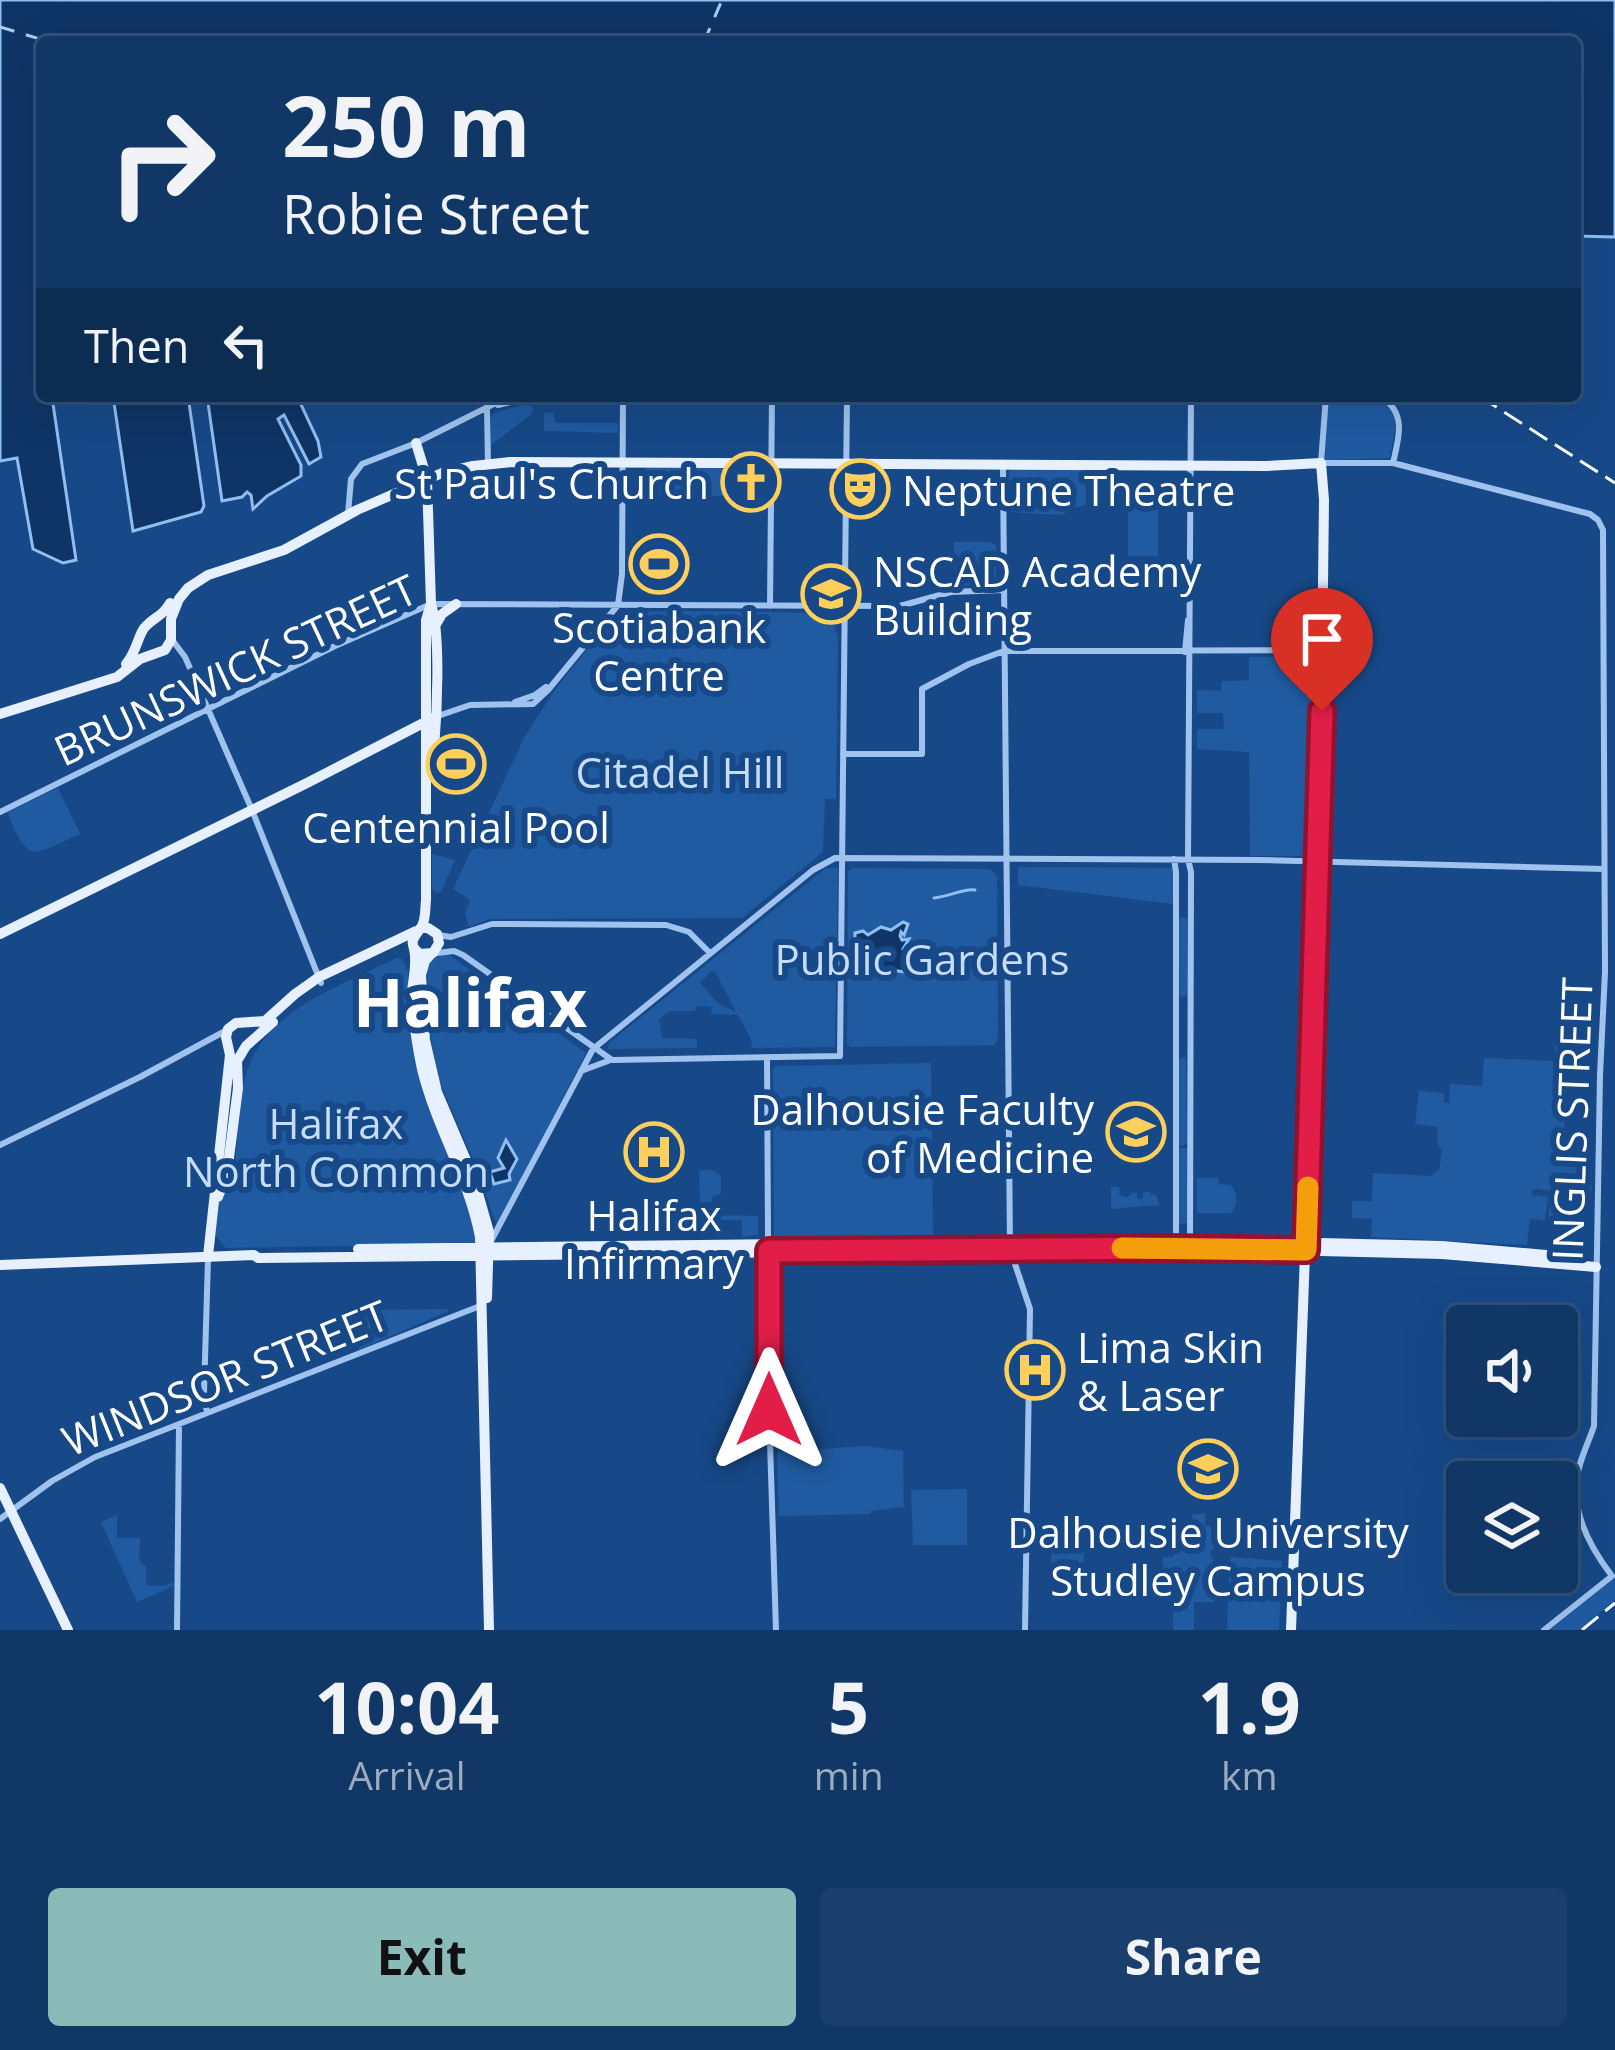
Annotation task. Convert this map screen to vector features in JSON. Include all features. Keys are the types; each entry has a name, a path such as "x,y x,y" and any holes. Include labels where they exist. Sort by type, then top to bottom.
{"main road":[{"path":"416,443 427,479 434,748 426,787 426,900 413,948 412,1003 432,1102 490,1247"},
{"path":"76,690 125,665 143,629 165,613 183,584 196,576 284,550 349,514 442,473 488,464 1322,463 1320,836 1291,1630"},
{"path":"0,713 119,676 140,659 159,653 169,646 173,612 181,596 208,575"},
{"path":"430,624 456,604"},
{"path":"409,612 430,624"},
{"path":"152,623 162,623 171,635"},
{"path":"141,639 146,649 159,653"},
{"path":"0,934 431,719"},
{"path":"426,900 439,943 421,975 424,1040 437,1091 474,1179 490,1247 480,1306 484,1325"},
{"path":"208,1256 228,1038 236,1023 265,1021 295,994 418,930 436,933"},
{"path":"228,1038 236,1048 248,1044 320,980 393,946 432,954"},
{"path":"213,1211 227,1175 237,1067 251,1030 244,1023"},
{"path":"754,1244 764,1239 769,1225"},
{"path":"211,1234 234,1256"},
{"path":"0,1265 268,1251 754,1244 769,1248"},
{"path":"254,1255 464,1256 490,1247 1190,1244 1442,1246 1596,1263"},
{"path":"464,1256 484,1275 489,1630"},
{"path":"0,1488 5,1515 68,1630"}],"street":[{"path":"349,514 350,484 356,470 372,458 416,443 500,402"},
{"path":"491,407 511,402"},
{"path":"431,719 470,705 533,704 618,605 623,402"},
{"path":"770,606 772,402"},
{"path":"580,1071 612,1060 840,1056 847,402"},
{"path":"1190,1244 1187,652 1192,402"},
{"path":"1326,402 1322,463 1393,464 1400,422 1390,402"},
{"path":"488,464 491,407"},
{"path":"1003,464 1010,1246 1030,1309 1025,1630"},
{"name":"INGLIS STREET","path":"1393,464 1592,514 1600,524 1605,972 1594,1426 1576,1489 1587,1538 1612,1576 1544,1630"},
{"name":"BRUNSWICK STREET","path":"0,812 430,604 899,606 951,592 1004,590"},
{"path":"171,635 252,810 320,980"},
{"path":"843,754 922,754 922,689 1004,651 1321,650"},
{"path":"159,653 185,657"},
{"path":"490,1247 593,1049 827,860 1317,861 1604,869"},
{"path":"1174,860 1175,1244"},
{"path":"1176,881 1188,860"},
{"path":"436,933 451,937 492,924 666,925 689,932 710,953"},
{"path":"432,954 463,955 612,1060"},
{"path":"0,1145 206,1043 228,1038"},
{"path":"826,1056 840,1044"},
{"path":"766,1057 776,1630"},
{"path":"767,1075 779,1057"},
{"path":"1175,1143 1183,1148 1190,1143"},
{"path":"207,1413 208,1256"},
{"name":"WINDSOR STREET","path":"5,1515 74,1468 480,1306"},
{"path":"190,1420 204,1393"},
{"path":"177,1630 179,1425"}],"green space":[{"path":"1327,402 1388,404 1396,422 1390,458 1325,460"},
{"path":"528,403 534,409 530,415 491,445 494,413"},
{"path":"544,412 554,413 555,423 618,423 618,433 544,431"},
{"path":"646,468 766,468 766,496 646,496"},
{"path":"1012,469 1086,469 1086,505 1062,515 1009,512"},
{"path":"1128,507 1158,507 1158,556 1128,556"},
{"path":"954,542 996,545 996,585 954,586"},
{"name":"Citadel Hill","path":"639,612 824,613 832,618 838,638 836,799 825,799 823,852 742,918 489,919 469,927 465,914 470,900 453,889 525,736 557,687 603,630 620,618"},
{"path":"1249,657 1317,657 1315,856 1250,856 1249,752 1197,749 1197,729 1224,729 1223,713 1197,713 1197,690 1221,691 1222,681 1249,680"},
{"path":"58,788 80,834 41,851 27,849 7,812"},
{"path":"432,854 455,860 437,893 432,889"},
{"path":"1018,867 1173,868 1173,904 1018,885"},
{"path":"826,868 838,868 835,1047 752,1048 738,1015 711,1014 712,1007 696,1006 695,1011 670,1011 659,1019 662,1038 697,1039 697,1048 608,1049 609,1043","holes":["711,971 736,1012 718,1003 700,983"]},
{"name":"Public Gardens","path":"852,868 990,869 997,876 995,1045 847,1045 848,872"},
{"path":"1184,917 1188,996 1180,997 1177,920"},
{"path":"448,954 586,1053 497,1226 438,1078 429,1027 427,968 435,958"},
{"name":"Halifax North Common","path":"402,959 408,971 422,1090 468,1207 476,1241 226,1248 215,1235 219,1197 231,1163 235,1166 241,1094 257,1049 309,1001"},
{"path":"1555,1036 1568,1037 1563,1158 1592,1161 1591,1193 1533,1189 1532,1195 1548,1197 1545,1220 1530,1219 1527,1245 1371,1237 1372,1219 1352,1218 1352,1201 1372,1201 1373,1173 1431,1176 1439,1170 1438,1127 1415,1124 1419,1091 1444,1093 1444,1103 1449,1103 1450,1084 1482,1086 1484,1058 1554,1061"},
{"path":"1186,1057 1187,1143 1183,1146 1179,1145 1178,1059"},
{"path":"931,1063 933,1238 774,1239 775,1066"},
{"path":"1178,1148 1187,1148 1187,1223 1177,1224"},
{"path":"699,1170 721,1176 721,1194 712,1196 712,1202 703,1202 703,1215 758,1216 758,1235 742,1237 742,1220 701,1220"},
{"path":"1197,1178 1218,1178 1219,1184 1231,1185 1236,1199 1231,1213 1197,1213"},
{"path":"1111,1187 1119,1187 1120,1196 1127,1198 1137,1193 1137,1199 1143,1199 1143,1192 1150,1192 1159,1205 1111,1209"},
{"path":"1550,1194 1562,1195 1561,1203 1574,1204 1574,1229 1548,1227"},
{"path":"358,1310 448,1311 359,1350"},
{"path":"866,1446 903,1451 904,1507 870,1514 779,1516 777,1452"},
{"path":"967,1489 967,1545 913,1545 911,1490"},
{"path":"1192,1514 1205,1514 1205,1526 1211,1526 1211,1541 1215,1542 1210,1552 1214,1602 1194,1602 1194,1630 1173,1630 1173,1600 1163,1593 1163,1557 1174,1557 1174,1526 1192,1526"},
{"path":"117,1515 117,1538 140,1538 139,1560 146,1567 146,1585 173,1582 173,1586 137,1602 101,1522"},
{"path":"1052,1541 1084,1541 1084,1562 1051,1562"},
{"path":"1230,1557 1282,1561 1279,1630 1227,1630"},
{"path":"1615,1577 1615,1600 1579,1630 1550,1630"}],"shaded area":[{"path":"0,0 1615,0 1615,237 1581,236 1581,36 36,36 36,402 53,402 76,560 63,563 33,549 17,458 0,461"},
{"path":"114,402 189,402 204,506 201,512 133,531"},
{"path":"208,402 300,402 321,457 309,464 284,415 278,419 301,465 301,476 253,509 247,492 222,501"},
{"path":"908,924 900,936 909,939 903,949 909,965 905,972 885,969 880,975 862,970 858,977 861,964 855,953 861,944 855,933 868,935 881,927 891,930"},
{"path":"506,1140 517,1159 510,1180 494,1184 490,1172 504,1168 498,1158"}],"waterway":[{"path":"934,898 975,890"}],"ferry route":[{"path":"707,36 722,0"},
{"path":"0,27 36,38"}],"railway":[{"path":"1488,402 1615,483"},
{"path":"1582,1630 1615,1603"}],"slow traffic":[{"path":"1122,1248 1306,1250 1308,1187"}],"place":[{"name":"St Paul's Church","path":"751,482"},
{"name":"Neptune Theatre","path":"860,489"},
{"name":"Scotiabank Centre","path":"659,564"},
{"name":"NSCAD Academy Building","path":"831,594"},
{"name":"Centennial Pool","path":"456,764"},
{"name":"Dalhousie Faculty of Medicine","path":"1136,1132"},
{"name":"Halifax Infirmary","path":"654,1152"},
{"name":"Lima Skin & Laser","path":"1035,1370"},
{"name":"Dalhousie University Studley Campus","path":"1208,1469"}],"district":[{"name":"Halifax","path":"470,1001"}],"route":[{"path":"769,1410 769,1251 1306,1250 1322,711"}]}
